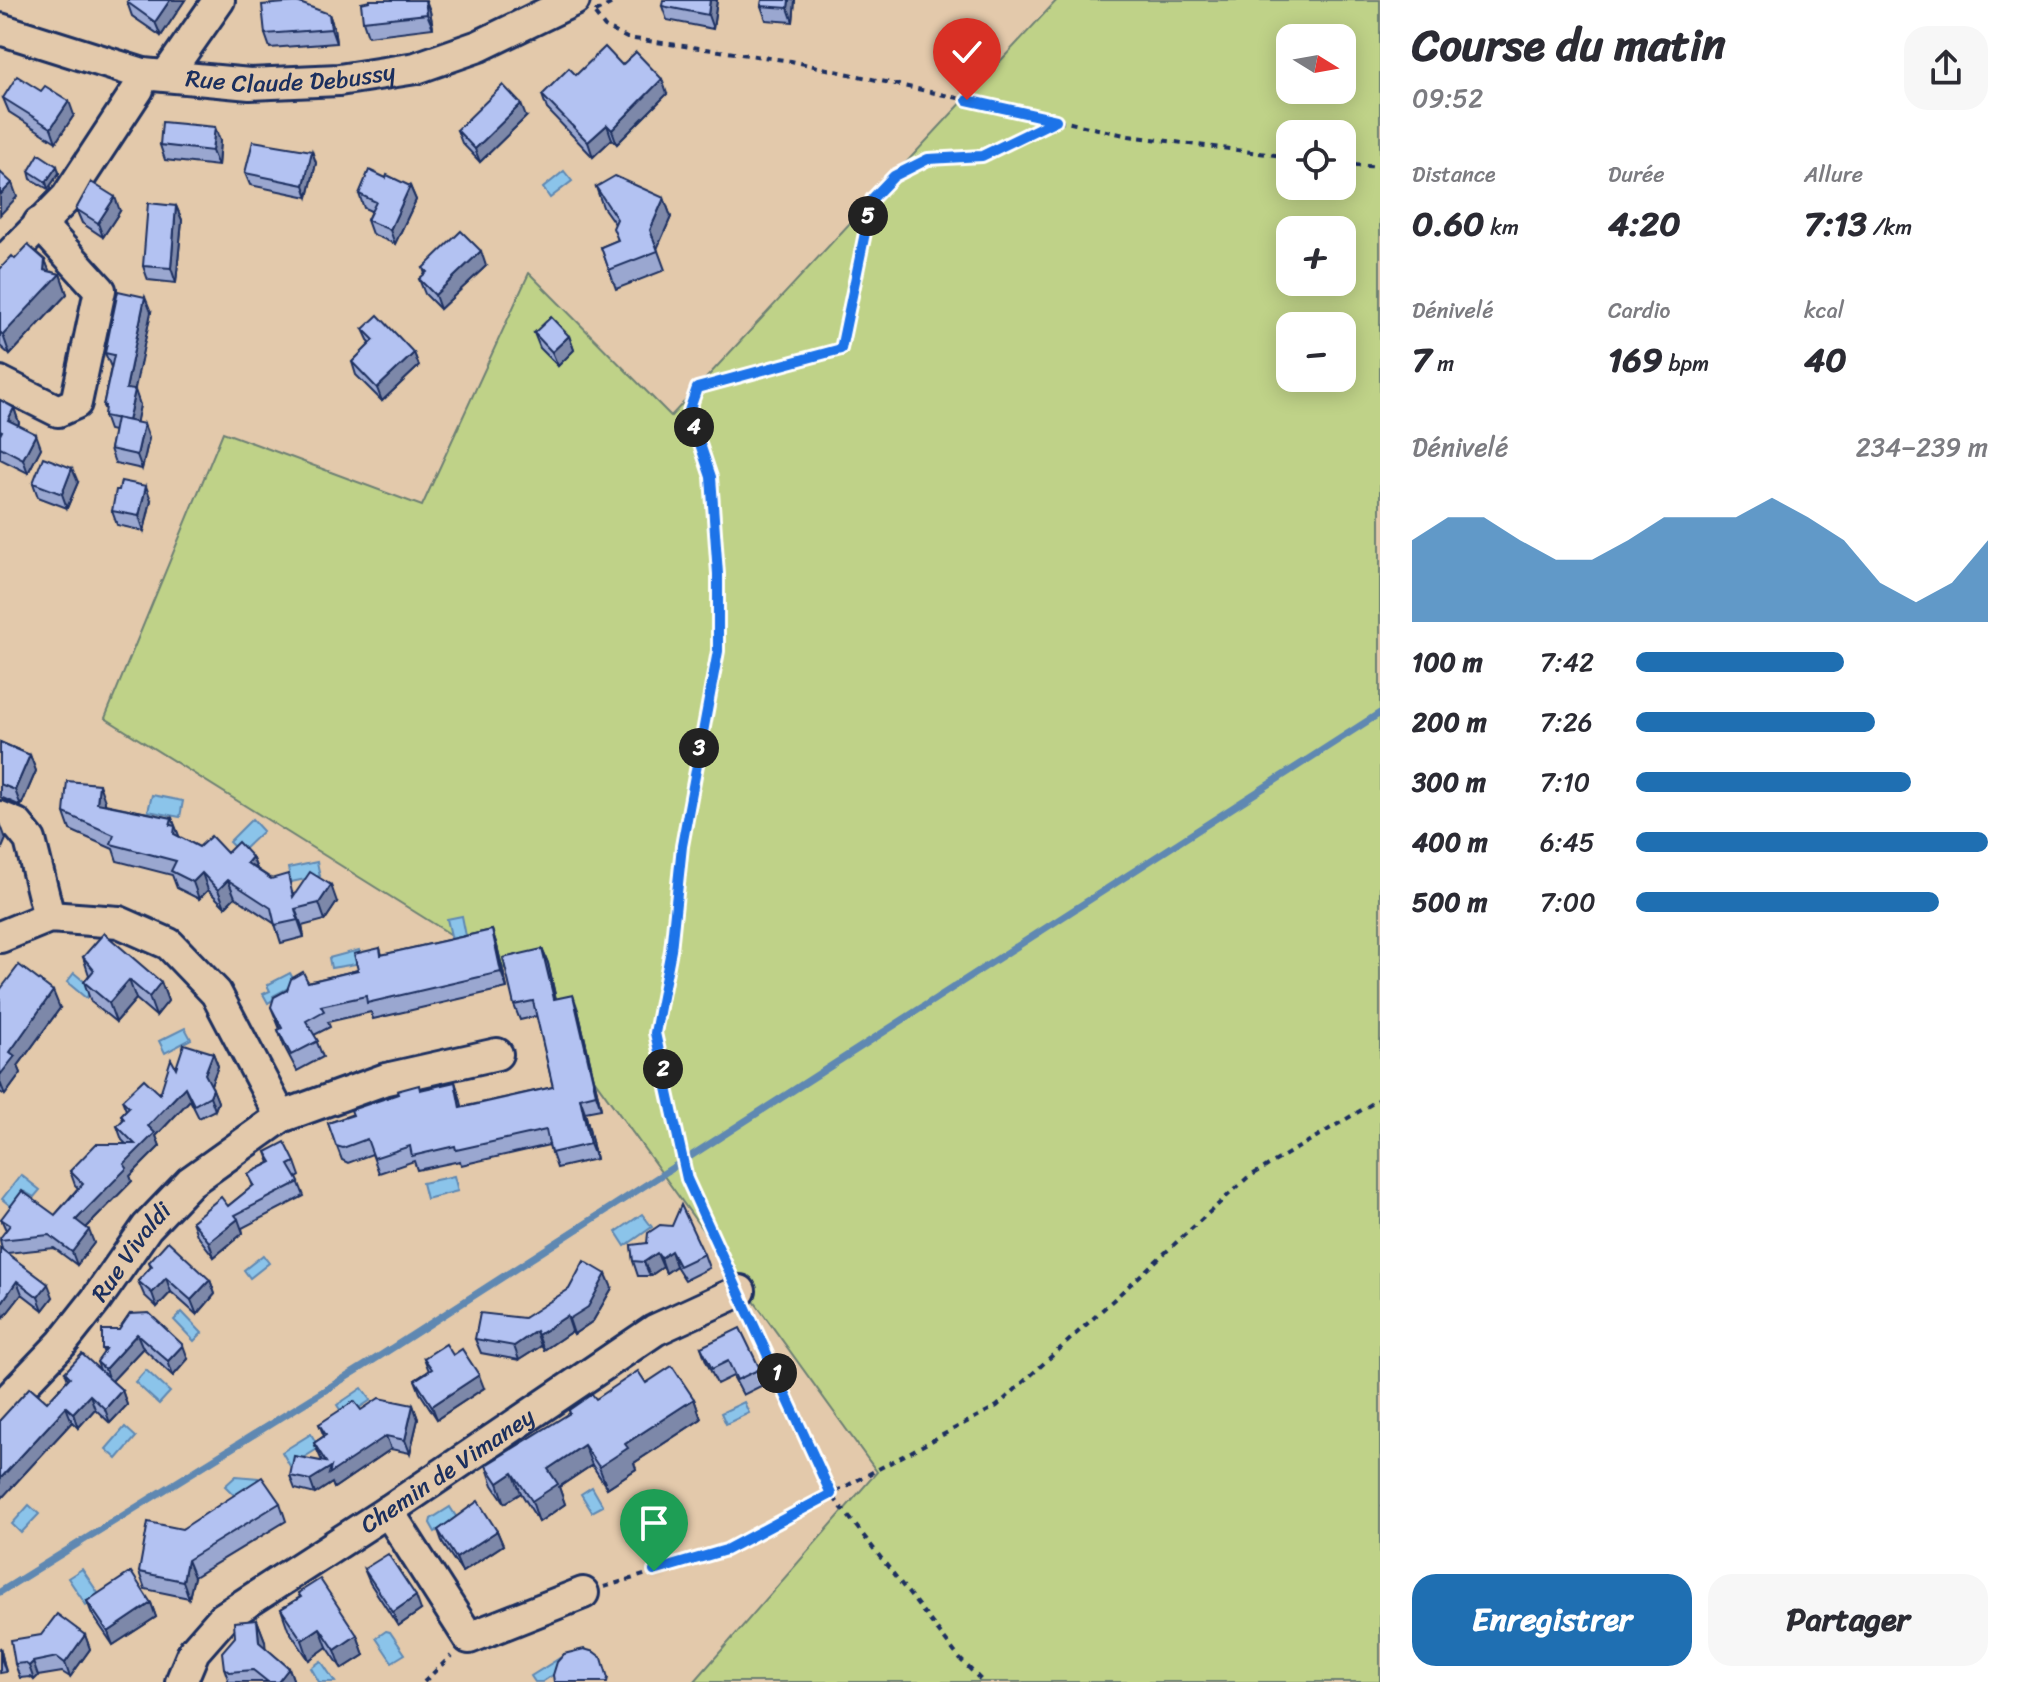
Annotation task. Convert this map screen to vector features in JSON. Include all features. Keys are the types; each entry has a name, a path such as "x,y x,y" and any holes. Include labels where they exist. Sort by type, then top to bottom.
{"street":[{"path":"0,265 67,197 138,89 154,75 219,0"},
{"name":"Rue Claude Debussy","path":"0,29 154,75 250,84 339,80 416,68 479,46 581,3"},
{"path":"0,382 58,411 76,403 100,290 39,223"},
{"path":"0,817 17,824 30,840 49,917"},
{"path":"0,937 49,917 119,922 169,944 216,993 281,1117"},
{"name":"Rue Vivaldi","path":"0,1408 62,1343 147,1227 190,1182 281,1117 386,1079 497,1054"},
{"name":"Chemin de Vimaney","path":"181,1682 194,1651 223,1618 388,1511 655,1330 740,1291"},
{"path":"388,1511 469,1638 583,1593"}],"path":[{"path":"581,3 605,27 627,38 791,61 1129,136 1276,155"},
{"path":"983,1682 960,1659 831,1494 687,1179 655,1033 671,950 682,846 718,651 718,574 711,477 689,411 697,388 841,349 872,199 894,176 928,159 982,156 1056,120"},
{"path":"1356,165 1380,167"},
{"path":"583,1593 726,1550 997,1406 1247,1178 1380,1099"},
{"path":"424,1682 469,1638"}],"green space":[{"path":"1057,0 1380,0 1380,1682 694,1682 877,1472 522,979 105,718 223,432 422,506 529,273 671,416"}],"water":[{"path":"564,171 572,181 550,198 543,188"},
{"path":"152,795 183,801 180,817 148,811"},
{"path":"252,819 263,831 240,853 229,842"},
{"path":"317,862 320,876 291,882 288,868"},
{"path":"462,916 467,941 453,944 447,919"},
{"path":"359,950 362,963 331,968 329,958"},
{"path":"74,973 93,989 86,998 67,982"},
{"path":"290,973 296,984 273,996 274,999 268,1003 263,994 270,991 267,985"},
{"path":"185,1028 191,1039 165,1053 159,1041"},
{"path":"21,1175 40,1190 34,1197 25,1192 13,1208 2,1199"},
{"path":"454,1176 458,1191 426,1199 422,1183"},
{"path":"642,1214 652,1227 625,1246 616,1232"},
{"path":"263,1255 269,1263 250,1278 244,1270"},
{"path":"182,1312 202,1333 194,1341 174,1320"},
{"path":"146,1370 170,1392 159,1404 135,1382"},
{"path":"362,1388 371,1400 345,1417 337,1405"},
{"path":"744,1402 749,1413 726,1424 721,1413"},
{"path":"125,1427 136,1437 117,1459 106,1449"},
{"path":"311,1434 319,1448 290,1466 282,1452"},
{"path":"236,1476 258,1478 257,1494 235,1496 225,1486"},
{"path":"592,1487 603,1506 592,1512 581,1494"},
{"path":"29,1505 39,1514 21,1533 12,1524"},
{"path":"450,1507 457,1518 435,1532 431,1519"},
{"path":"82,1569 100,1596 86,1605 68,1578"},
{"path":"386,1631 390,1632 405,1654 392,1662 376,1638"},
{"path":"560,1658 565,1667 542,1682 535,1682 531,1676"},
{"path":"321,1661 335,1682 319,1682 311,1668"}],"building":[{"path":"128,0 170,0 155,22"},
{"path":"370,0 425,0 427,14 363,21 361,3"},
{"path":"663,0 710,0 708,15 662,6"},
{"path":"762,0 789,0 788,8 761,6"},
{"path":"297,2 329,14 331,29 265,34 262,5"},
{"path":"605,47 622,65 636,52 662,79 612,130 607,125 588,142 542,95 569,68 576,75"},
{"path":"17,76 41,91 45,86 69,101 51,128 3,98"},
{"path":"503,85 521,104 475,149 457,130"},
{"path":"162,122 215,127 212,151 160,145"},
{"path":"253,141 312,151 304,185 245,173"},
{"path":"39,154 57,166 46,182 29,171"},
{"path":"369,170 410,186 390,230 367,220 376,202 359,194"},
{"path":"0,172 12,183 0,195"},
{"path":"615,176 664,198 650,230 658,251 609,270 601,247 618,240 613,228 617,219 596,187"},
{"path":"91,182 115,197 98,223 76,209"},
{"path":"148,203 176,206 171,268 143,266"},
{"path":"461,231 481,251 435,295 419,279 427,272 423,268"},
{"path":"28,245 45,260 44,270 60,274 3,335 0,332 0,269"},
{"path":"118,291 145,297 126,389 135,390 128,421 104,416 103,406 114,355 105,353"},
{"path":"378,315 414,353 377,388 352,362 374,340 363,329"},
{"path":"551,317 569,336 552,352 534,333"},
{"path":"0,400 14,408 8,420 36,434 23,459 0,447"},
{"path":"116,418 144,424 137,455 110,449"},
{"path":"43,457 72,468 62,494 33,483"},
{"path":"121,481 146,486 139,516 112,511"},
{"path":"0,742 30,755 15,790 0,784"},
{"path":"67,781 99,784 97,803 172,818 170,825 175,826 174,834 199,847 211,836 227,853 238,842 252,857 247,863 271,879 288,874 293,897 310,872 331,885 319,903 295,909 298,920 275,925 271,908 228,880 218,890 202,873 193,882 171,871 176,861 111,844 114,835 64,813"},
{"path":"492,930 501,972 367,1003 366,996 321,1006 324,1011 306,1021 318,1041 291,1055 271,1007 274,997 287,990 291,979 303,972 308,982 358,970 354,954 380,948 381,955"},
{"path":"104,933 161,982 149,997 129,980 109,1003 84,982 94,970 83,957"},
{"path":"542,949 554,999 573,995 596,1094 580,1098 590,1144 551,1153 546,1130 456,1150 455,1146 412,1156 410,1146 374,1158 367,1139 343,1148 336,1146 328,1123 353,1115 351,1110 419,1085 420,1090 455,1082 460,1108 553,1087 533,1001 514,1005 503,958"},
{"path":"19,965 53,991 10,1052 15,1056 0,1075 0,990"},
{"path":"184,1044 213,1053 205,1074 213,1089 210,1096 194,1105 185,1087 148,1126 155,1133 124,1164 127,1168 76,1220 89,1230 72,1252 49,1235 0,1240 10,1225 1,1219 22,1191 55,1215 83,1184 70,1171 96,1144 135,1144 117,1126 124,1119 121,1115 129,1107 122,1100 144,1079 160,1094 171,1059 176,1068"},
{"path":"285,1142 295,1162 289,1165 299,1182 235,1215 238,1219 209,1242 192,1221 221,1197 228,1206 254,1185 248,1174 272,1162 266,1152"},
{"path":"681,1205 704,1254 679,1266 671,1251 661,1258 657,1253 644,1262 633,1261 631,1245 647,1243 648,1233 660,1225 672,1226"},
{"path":"168,1241 210,1280 191,1300 166,1278 152,1293 138,1281 152,1266 149,1262"},
{"path":"0,1248 48,1284 38,1297 17,1281 0,1305"},
{"path":"584,1261 606,1274 588,1307 569,1319 567,1316 538,1335 536,1331 514,1346 475,1339 480,1313 524,1318 569,1289"},
{"path":"149,1313 183,1345 168,1361 137,1334 105,1369 97,1362 106,1349 102,1349 102,1330 119,1330 130,1314"},
{"path":"740,1328 760,1369 737,1380 728,1361 712,1369 701,1347"},
{"path":"446,1344 453,1355 462,1349 479,1375 432,1406 415,1380 432,1369 424,1358"},
{"path":"82,1354 122,1390 105,1409 90,1395 73,1413 66,1407 0,1479 0,1420 30,1387 47,1402 70,1377 65,1372"},
{"path":"672,1366 694,1399 625,1444 628,1448 599,1467 584,1445 548,1469 558,1484 532,1501 513,1473 498,1483 486,1465 570,1413 569,1410 592,1394 596,1399 638,1371 646,1383"},
{"path":"379,1398 413,1405 405,1440 386,1436 329,1474 331,1467 310,1480 290,1476 294,1456 326,1462 314,1443 326,1435 319,1424 354,1401 361,1410"},
{"path":"262,1477 280,1503 187,1560 183,1581 139,1572 148,1522 182,1529"},
{"path":"478,1501 497,1531 456,1558 438,1530"},
{"path":"388,1554 416,1596 393,1612 364,1569"},
{"path":"131,1572 151,1603 108,1632 87,1601"},
{"path":"320,1579 357,1635 335,1650 320,1628 302,1640 281,1609 301,1597 298,1593"},
{"path":"57,1614 85,1635 65,1663 57,1657 33,1662 29,1666 25,1663 15,1664 11,1640 41,1635"},
{"path":"257,1620 259,1642 289,1668 278,1682 268,1682 253,1670 229,1672 224,1668 222,1652 235,1637 234,1622"},
{"path":"584,1649 602,1658 607,1682 554,1682 557,1662 564,1654"}],"waterway":[{"path":"0,1592 372,1361 1380,713"}],"route":[{"path":"654,1571 726,1550 831,1494 687,1179 655,1033 671,950 682,846 718,651 718,574 711,477 689,411 697,388 841,349 872,199 894,176 928,159 982,156 1056,120 967,100"}]}
